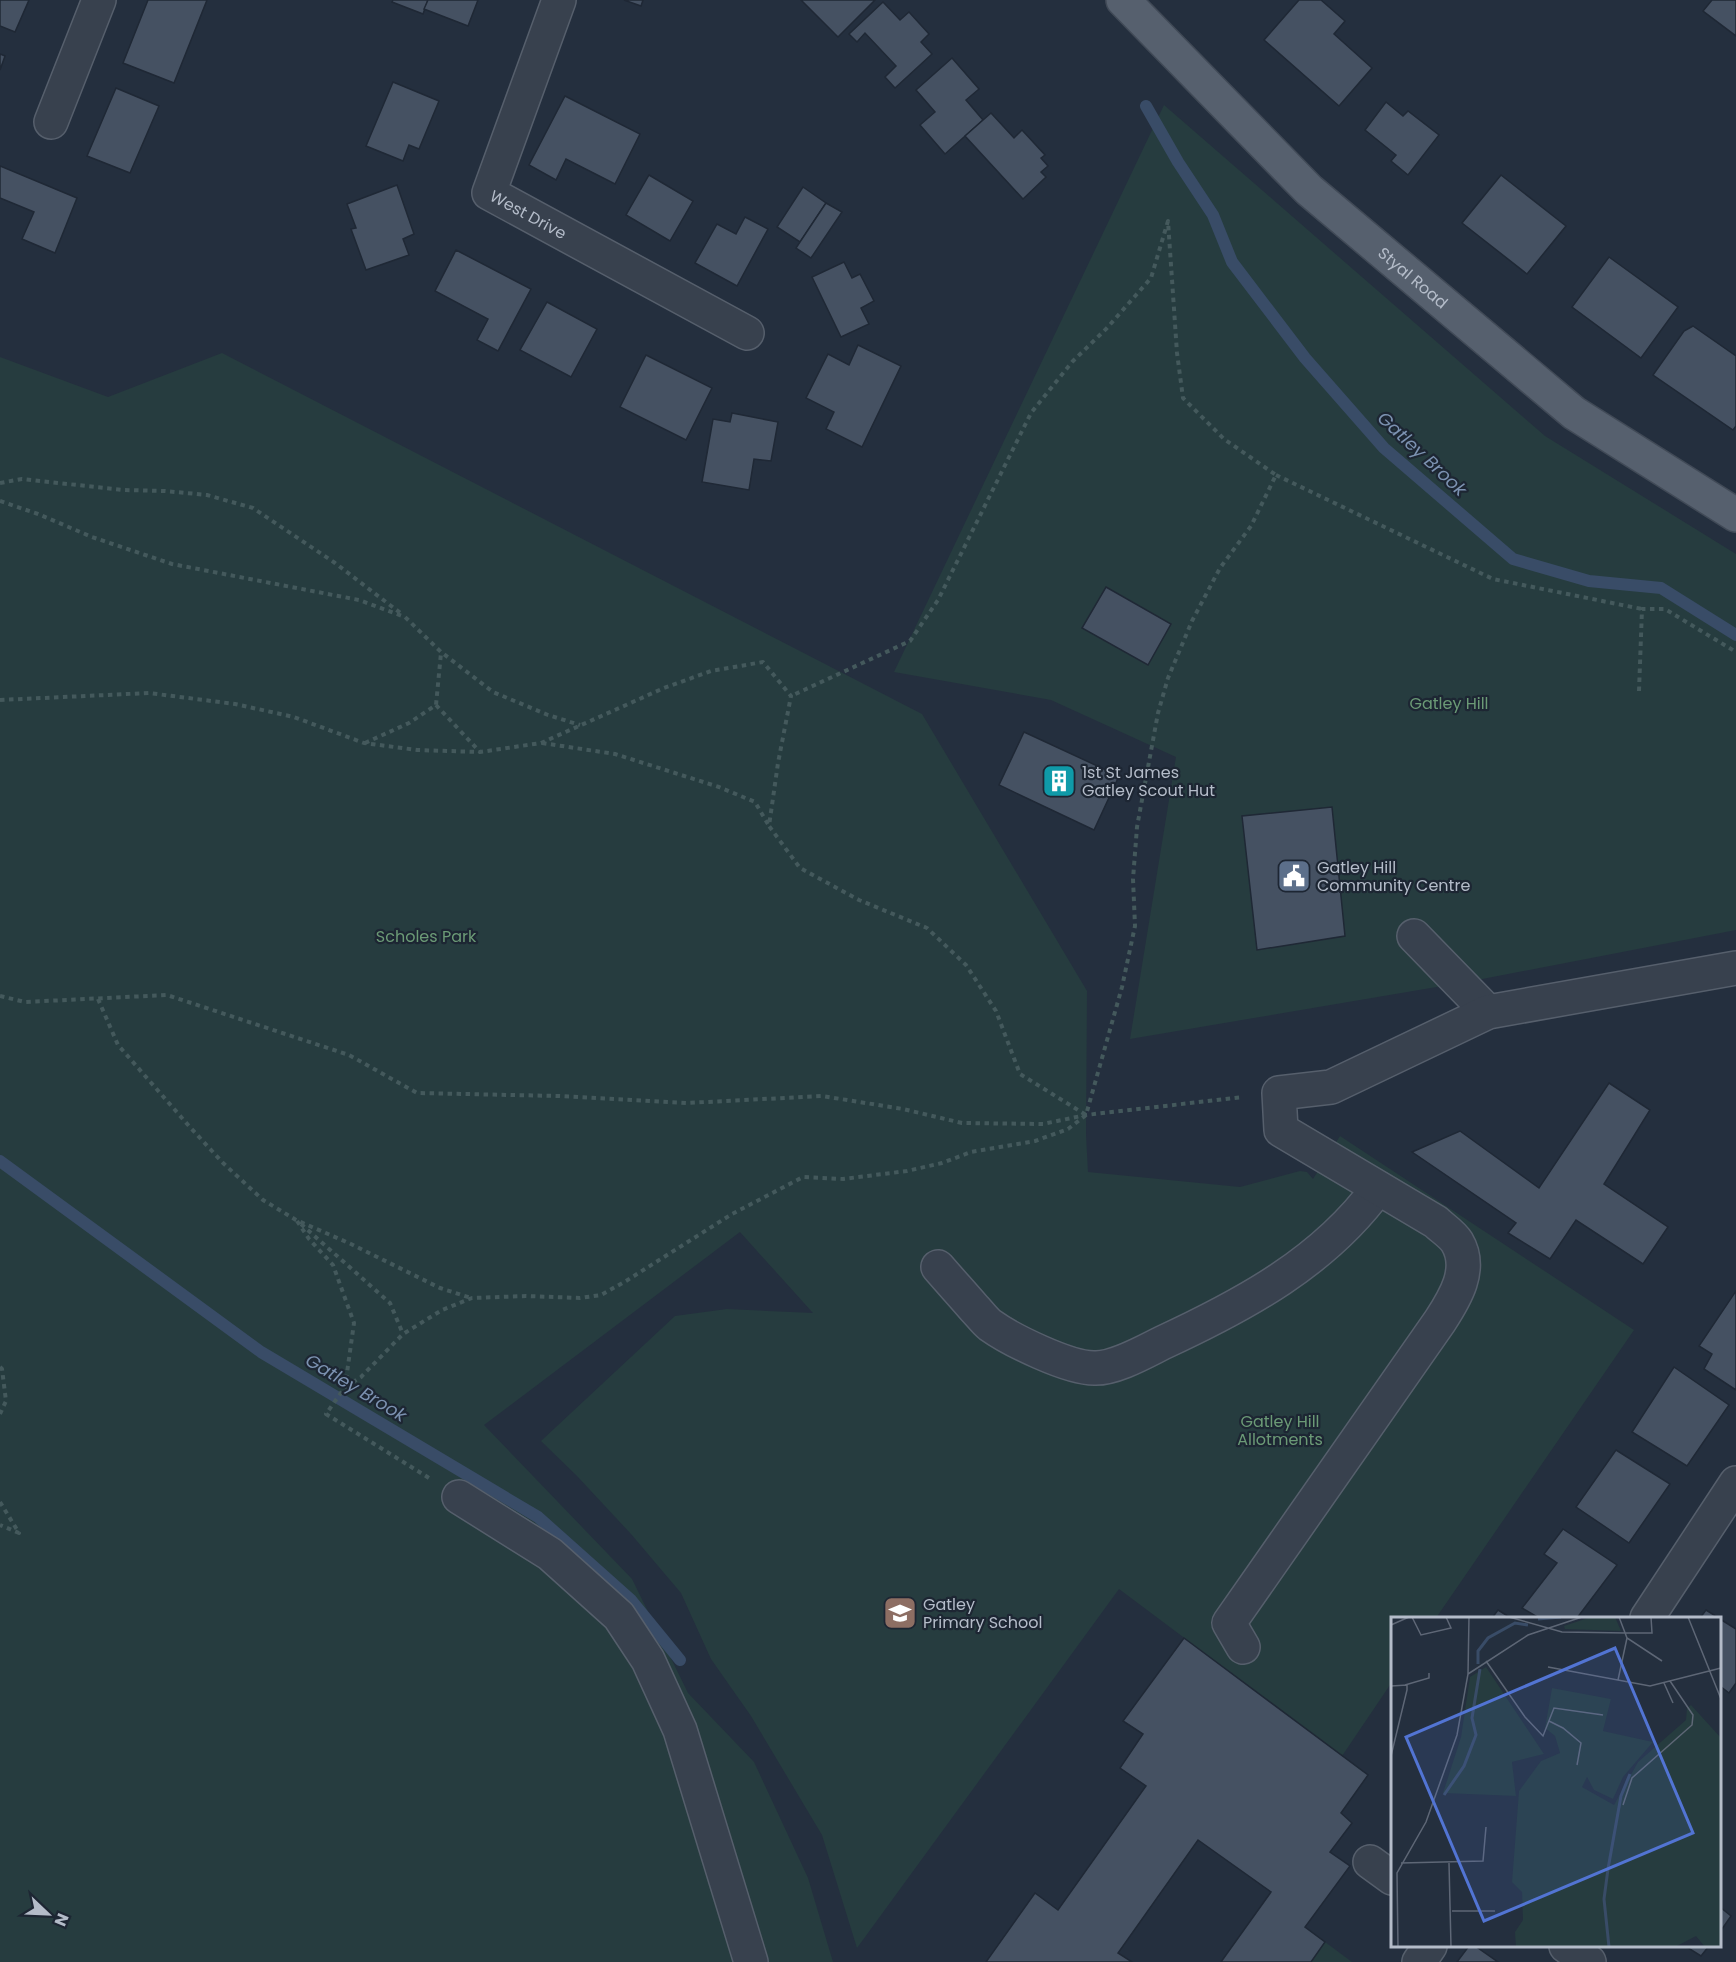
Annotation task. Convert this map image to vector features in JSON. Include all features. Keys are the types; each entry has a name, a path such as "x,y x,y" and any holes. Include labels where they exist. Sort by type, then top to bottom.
{"main road":[{"name":"Styal Road","path":"1123,0 1309,190 1574,413 1736,515"}],"street":[{"path":"51,122 99,0"},
{"name":"West Drive","path":"559,0 489,193 747,333"},
{"path":"1414,936 1488,1012"},
{"path":"1243,1647 1229,1623 1440,1321 1456,1295 1462,1275 1463,1258 1456,1241 1436,1222 1281,1130 1279,1093 1330,1087 1488,1012 1736,968"},
{"path":"938,1267 988,1324 1028,1346 1070,1363 1095,1369 1121,1362 1155,1347 1276,1284 1341,1232 1378,1188"},
{"path":"1648,1617 1736,1483"},
{"path":"459,1497 550,1554 619,1616 648,1660 681,1730 751,1962"},
{"path":"1419,1962 1429,1947"},
{"path":"1567,1947 1589,1962"}],"path":[{"path":"791,696 910,641 938,600 1031,413 1072,362 1107,328 1151,278 1168,221 1177,353 1184,398 1224,439 1276,475 1493,579 1642,609 1665,609 1736,652"},
{"path":"98,999 118,1046 223,1163 263,1200 296,1220 440,1288 472,1298 526,1296 580,1298 601,1295 732,1214 802,1177 843,1179 907,1171 942,1163 971,1152 1035,1141 1068,1129 1086,1115 1122,987 1135,926 1133,879 1137,827 1158,713 1168,678 1192,621 1215,579 1251,526 1276,475"},
{"path":"0,483 22,479 123,490 207,495 253,508 335,563 405,617 441,652 493,692 581,726"},
{"path":"0,501 92,537 171,564 359,600 405,617"},
{"path":"1640,691 1642,609"},
{"path":"441,652 436,705 480,752"},
{"path":"0,700 149,693 235,704 294,717 364,743 417,750 480,752 541,743 664,688 711,671 764,662 791,696 769,826"},
{"path":"364,743 409,723 436,705"},
{"path":"541,743 615,754 719,787 755,802 769,826 800,868 860,900 927,928 966,965 996,1011 1020,1074 1086,1115"},
{"path":"0,996 25,1002 167,995 349,1055 417,1093 559,1096 687,1103 822,1096 903,1109 962,1123 1043,1124 1086,1115 1279,1093"},
{"path":"296,1220 390,1303 403,1334"},
{"path":"296,1220 309,1239 333,1265 354,1323 345,1387"},
{"path":"459,1497 326,1414 345,1387 361,1377 403,1334 442,1310 472,1298"},
{"path":"0,1367 6,1401 0,1414"},
{"path":"0,1502 19,1533 0,1525"}],"green space":[{"name":"Gatley Hill","path":"1164,105 1545,436 1736,554 1736,930 1472,981 1130,1039 1176,757 1051,700 894,672"},
{"name":"Scholes Park","path":"222,353 922,714 1087,991 1088,1172 1240,1187 1300,1171 1307,1172 1313,1179 1340,1136 1634,1330 1437,1617 1391,1617 1391,1683 1342,1756 1119,1589 857,1948 822,1835 751,1716 711,1659 681,1593 631,1534 541,1441 675,1316 727,1309 813,1313 740,1232 484,1425 632,1579 688,1693 754,1762 808,1878 833,1962 0,1962 0,357 108,397"},
{"path":"1325,1942 1352,1962 1311,1962"}],"building":[{"path":"0,0 29,0 15,32 0,26"},
{"path":"148,0 207,0 174,83 123,63"},
{"path":"393,0 428,0 423,14 392,2"},
{"path":"428,0 478,0 468,26 424,9"},
{"path":"624,0 643,0 641,6"},
{"path":"801,0 875,0 838,37"},
{"path":"1299,0 1321,0 1345,21 1334,34 1372,68 1339,106 1264,40"},
{"path":"1712,0 1736,0 1736,36 1703,11"},
{"path":"883,2 900,20 909,12 929,34 921,42 932,54 895,88 885,77 896,66 865,33 857,42 849,34"},
{"path":"0,54 5,56 0,70"},
{"path":"952,58 979,89 966,100 983,120 945,154 920,125 935,112 916,90"},
{"path":"393,82 439,101 419,149 409,145 403,161 366,146"},
{"path":"116,88 159,106 130,173 87,156"},
{"path":"565,96 640,134 615,184 566,159 556,180 529,165"},
{"path":"1386,102 1403,116 1408,111 1439,135 1408,175 1391,161 1396,155 1365,130"},
{"path":"991,113 1014,138 1022,130 1045,155 1041,158 1048,166 1041,172 1046,177 1023,199 965,136"},
{"path":"0,166 77,198 55,253 22,239 34,212 0,198"},
{"path":"649,175 693,201 670,241 626,215"},
{"path":"1501,175 1566,226 1527,274 1462,223"},
{"path":"397,185 414,234 403,239 409,255 366,270 351,229 356,228 347,204"},
{"path":"803,187 826,203 800,242 777,227"},
{"path":"826,203 842,212 811,258 796,248"},
{"path":"745,217 768,229 737,286 695,263 717,224 736,234"},
{"path":"456,250 531,289 498,351 477,340 488,319 435,291"},
{"path":"1609,257 1678,307 1641,358 1572,307"},
{"path":"844,262 852,278 860,274 874,301 861,308 869,324 841,337 812,277"},
{"path":"547,302 597,329 571,377 520,350"},
{"path":"1693,326 1736,356 1736,426 1733,430 1653,375 1684,331"},
{"path":"858,345 901,366 862,447 826,429 834,412 806,398 828,354 849,365"},
{"path":"646,355 712,388 686,440 620,407"},
{"path":"732,413 778,422 771,461 754,459 749,490 702,482 713,419 730,422"},
{"path":"1106,587 1171,624 1148,665 1082,628"},
{"name":"1st St James Gatley Scout Hut","path":"1024,732 1119,776 1094,830 999,785"},
{"name":"Gatley Hill Community Centre","path":"1332,807 1345,936 1257,950 1242,816"},
{"path":"1609,1083 1650,1110 1604,1184 1668,1227 1643,1264 1576,1220 1550,1259 1508,1233 1516,1223 1412,1152 1460,1131 1539,1188"},
{"path":"1736,1291 1736,1390 1704,1369 1712,1354 1699,1346"},
{"path":"1674,1367 1729,1405 1687,1466 1632,1432"},
{"path":"1616,1450 1670,1484 1629,1543 1576,1507"},
{"path":"1563,1529 1617,1565 1578,1617 1537,1617 1522,1608 1557,1563 1544,1554"},
{"path":"1498,1610 1509,1617 1493,1617"},
{"path":"1706,1610 1717,1617 1701,1617"},
{"path":"1721,1620 1736,1629 1736,1683 1729,1693 1721,1687"},
{"path":"1184,1638 1368,1775 1341,1813 1352,1823 1330,1852 1350,1866 1305,1927 1325,1942 1311,1962 1221,1962 1271,1892 1198,1840 1118,1953 1132,1962 986,1962 1035,1893 1058,1910 1146,1786 1120,1768 1143,1734 1123,1721"},
{"path":"1721,1908 1731,1916 1721,1931"},
{"path":"1468,1947 1476,1947 1498,1962 1457,1962"},
{"path":"1687,1947 1708,1947 1701,1956"}],"waterway":[{"name":"Gatley Brook","path":"1146,106 1178,162 1213,215 1232,262 1305,358 1384,448 1513,559 1589,581 1661,588 1736,635"},
{"name":"Gatley Brook","path":"0,1161 261,1352 538,1517 631,1600 680,1660"}],"place":[{"name":"1st St James Gatley Scout Hut","path":"1059,781"},
{"name":"Gatley Hill Community Centre","path":"1294,876"},
{"name":"Gatley Primary School","path":"900,1613"}],"park label":[{"name":"Gatley Hill Allotments","path":"1280,1430"}]}
